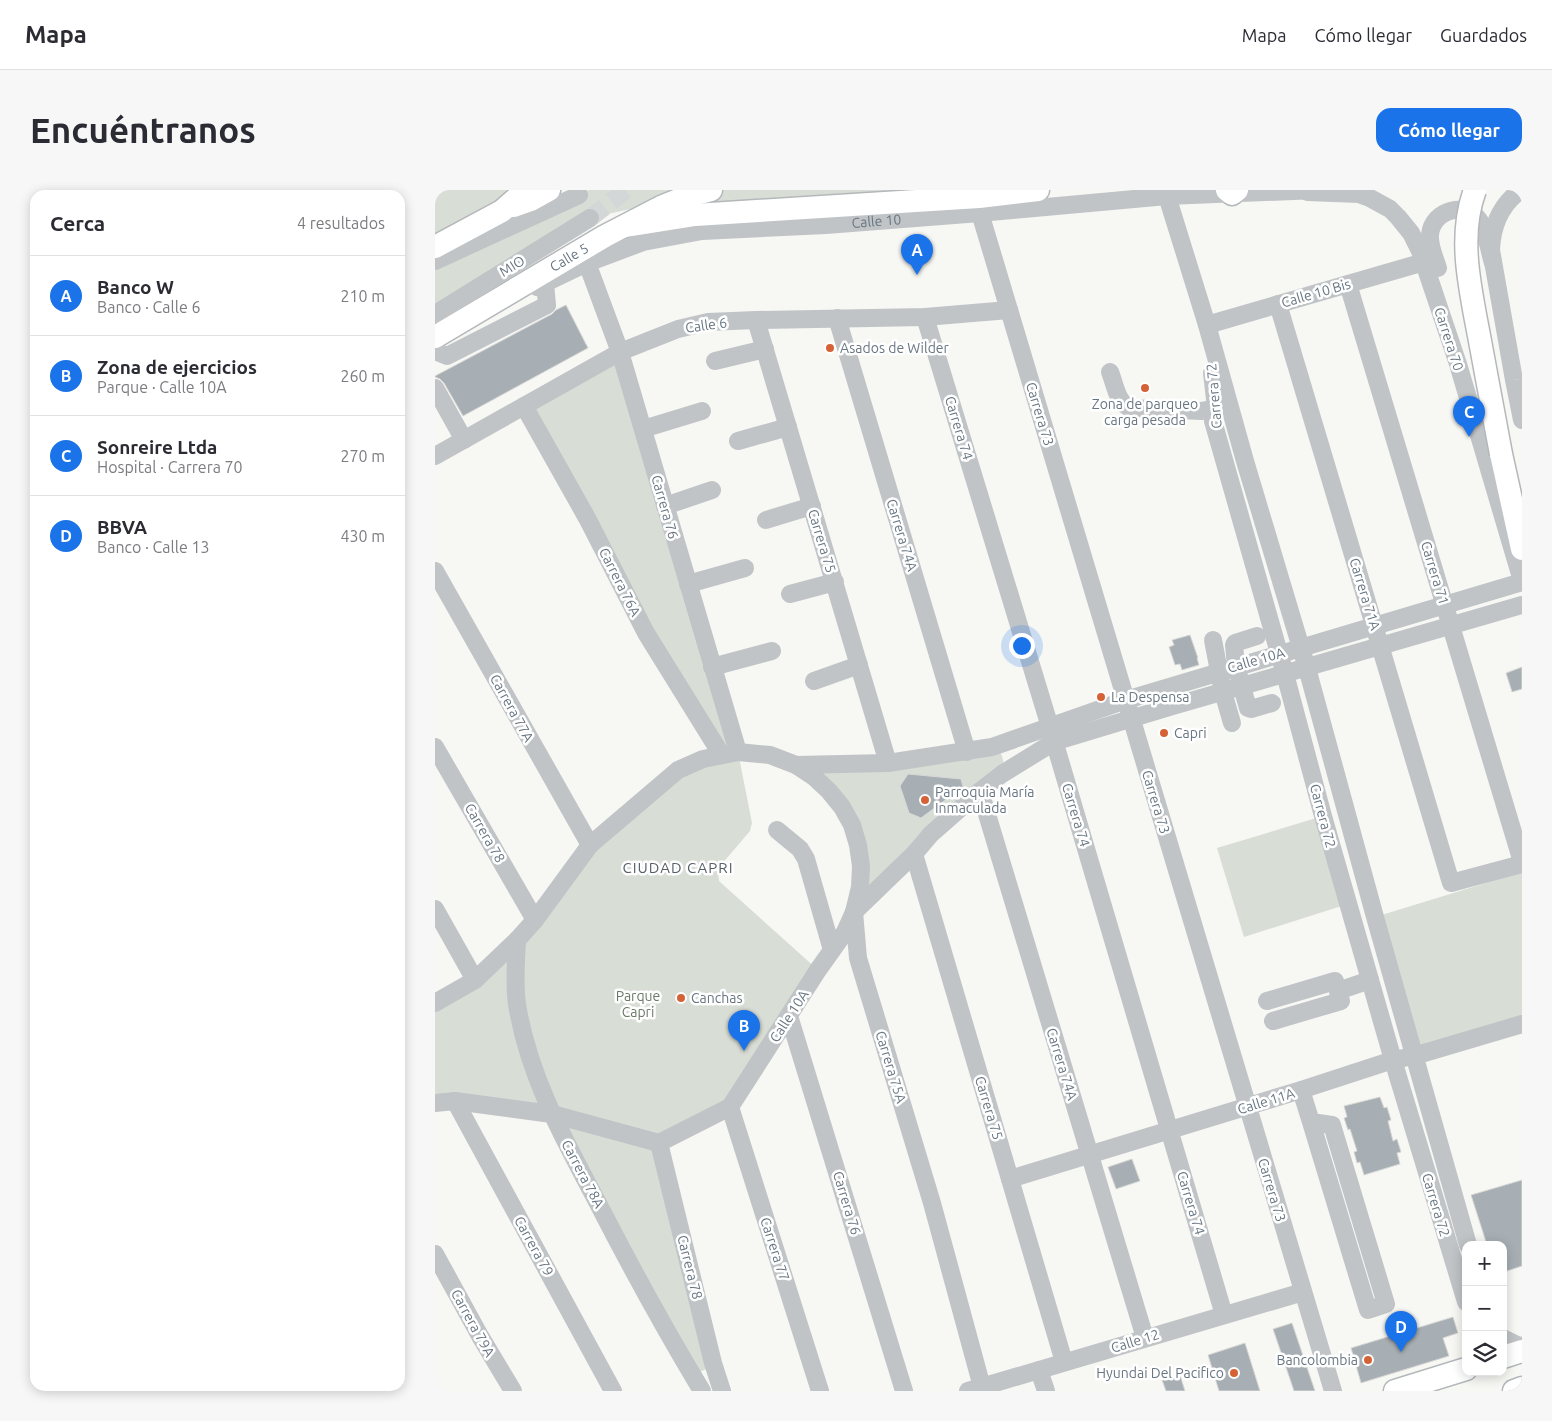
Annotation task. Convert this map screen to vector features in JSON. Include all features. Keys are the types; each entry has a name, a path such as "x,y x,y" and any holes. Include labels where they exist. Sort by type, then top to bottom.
{"main road":[{"path":"502,211 526,190"},
{"path":"435,247 502,211 531,200 549,190"},
{"name":"Calle 5","path":"444,332 584,247 661,207 688,196 711,190"},
{"path":"979,205 1007,190"},
{"name":"Calle 10","path":"626,226 695,215 979,205 1038,190"},
{"path":"1475,190 1469,204 1466,221 1468,268 1501,454 1522,549"},
{"path":"1507,1356 1522,1351"},
{"path":"1395,1391 1462,1367"}],"street":[{"name":"Calle 10","path":"444,332 587,263 643,242 702,231 826,225 979,205 1232,191 1286,192 1317,190"},
{"path":"1521,190 1507,202 1500,213 1494,225 1491,250 1522,420"},
{"name":"Carrera 70","path":"1286,192 1359,194 1390,209 1406,226 1416,241 1458,364 1522,581"},
{"path":"435,261 579,195"},
{"name":"Carrera 72","path":"1167,196 1207,325 1223,407 1301,647 1467,1241"},
{"name":"Carrera 73","path":"979,205 1333,1391"},
{"path":"1458,364 1460,338 1431,245 1432,225 1437,217 1445,211 1455,209 1465,210 1474,215 1481,222 1493,263"},
{"name":"MIO","path":"435,314 590,218"},
{"name":"Calle 10 Bis","path":"1207,325 1424,262"},
{"name":"Carrera 76","path":"587,263 620,352 721,696 730,753"},
{"path":"435,351 447,356 547,305 545,283"},
{"name":"Carrera 71","path":"1348,284 1522,863"},
{"name":"Carrera 71A","path":"1278,304 1451,883 1522,863"},
{"name":"Calle 6","path":"435,456 620,352 678,329 708,322 925,317 1009,310"},
{"name":"Carrera 74","path":"925,317 1225,1314"},
{"name":"Carrera 74A","path":"837,318 967,752"},
{"name":"Carrera 75","path":"756,320 888,763"},
{"path":"715,361 765,348"},
{"path":"1110,372 1121,402 1124,406 1130,408 1202,411 1223,407"},
{"path":"435,388 464,440"},
{"name":"Carrera 76A","path":"523,406 587,518 646,633 693,709 730,753"},
{"name":"Carrera 72","path":"1223,407 1213,421 1370,980 1462,1289"},
{"path":"643,429 702,411"},
{"path":"738,441 788,427"},
{"path":"665,506 712,490"},
{"path":"767,520 812,506"},
{"path":"688,584 745,568"},
{"name":"Carrera 77A","path":"435,571 590,845"},
{"name":"Calle 10A","path":"730,1107 845,932 854,912 914,854 931,834 980,791 1052,735 1126,700 1522,581"},
{"path":"790,594 835,582"},
{"name":"Calle 10A","path":"435,1003 475,980 517,940 535,920 590,845 678,770 703,759 730,753 770,756 796,765 888,763 967,752 1131,718 1522,605"},
{"path":"1257,636 1235,643 1236,666 1250,709 1272,704"},
{"path":"1213,640 1223,692 1232,723"},
{"path":"712,667 772,651"},
{"path":"814,681 859,665"},
{"path":"693,709 700,714 711,713 718,706 721,696"},
{"name":"Carrera 78","path":"435,746 535,920"},
{"path":"992,747 1003,756 1002,774"},
{"name":"Carrera 75A","path":"796,765 814,777 842,807 858,845 861,866 860,887 854,912 858,958 932,1202 975,1389"},
{"name":"Carrera 74A","path":"980,791 1145,1338"},
{"path":"777,830 800,849 803,854 832,950"},
{"name":"Carrera 75","path":"914,854 1065,1362"},
{"path":"435,909 475,980"},
{"name":"Carrera 78A","path":"517,940 517,1002 524,1037 534,1070 551,1114 627,1258 702,1391"},
{"path":"1338,991 1370,980"},
{"path":"1267,1001 1335,981 1341,1001 1273,1021"},
{"name":"Carrera 76","path":"789,1016 904,1391"},
{"name":"Calle 11A","path":"1010,1179 1247,1106 1303,1096 1393,1060 1414,1056 1522,1024"},
{"path":"1303,1096 1368,1310 1386,1304 1332,1125 1311,1122"},
{"path":"435,1103 455,1101 551,1114 659,1143 730,1107"},
{"name":"Carrera 79","path":"455,1101 613,1391"},
{"name":"Carrera 77","path":"730,1107 820,1391"},
{"name":"Carrera 78","path":"659,1143 713,1363 722,1391"},
{"name":"Carrera 79A","path":"435,1254 513,1391"},
{"name":"Calle 12","path":"975,1389 1303,1292"},
{"path":"1507,1340 1522,1346"},
{"path":"1039,1370 1046,1391"}],"green space":[{"path":"435,190 525,190 435,247"},
{"path":"589,190 1007,190 695,215 684,197 590,218 435,314 435,261"},
{"name":"Parque Capri","path":"620,352 738,752 752,823 750,831 721,865 718,871 719,881 818,970 730,1107 659,1143 710,1367 700,1372 695,1372 552,1114 435,1103 435,1003 475,980 590,845 659,786 721,754 524,406"},
{"path":"1000,752 1004,765 854,912 852,825 796,765","holes":["908,775 961,779 963,787 921,818 909,813 900,786"]},
{"path":"1323,816 1348,904 1244,937 1217,848"},
{"path":"1522,872 1522,1024 1414,1056 1375,917"}],"building":[{"path":"566,305 588,348 463,416 444,383 435,376"},
{"path":"1190,635 1199,665 1182,670 1180,664 1175,665 1169,647 1174,645 1172,640"},
{"path":"1522,667 1522,689 1512,692 1506,673"},
{"name":"Parroquia María Inmaculada","path":"908,774 961,779 963,787 921,818 909,813 900,786"},
{"path":"1380,1097 1384,1108 1387,1107 1391,1120 1388,1121 1393,1141 1397,1139 1401,1152 1397,1153 1400,1164 1364,1175 1360,1162 1357,1163 1354,1152 1357,1151 1350,1129 1348,1130 1344,1118 1347,1117 1344,1106"},
{"path":"1132,1159 1140,1181 1116,1189 1108,1167"},
{"path":"1522,1180 1522,1266 1507,1271 1507,1241 1486,1241 1471,1195"},
{"path":"1453,1317 1458,1333 1443,1338 1449,1356 1361,1383 1351,1348"},
{"path":"1292,1323 1315,1391 1294,1391 1273,1329"},
{"name":"Hyundai Del Pacifico","path":"1245,1343 1260,1391 1219,1391 1208,1355"},
{"path":"1180,1375 1185,1391 1166,1391 1162,1380"}],"tunnel":[{"path":"590,218 626,190"}],"place":[{"name":"Banco W","path":"917,275"},
{"name":"Asados de Wilder","path":"830,348"},
{"name":"Zona de parqueo carga pesada","path":"1145,388"},
{"name":"Sonreire Ltda","path":"1469,437"},
{"name":"La Despensa","path":"1101,697"},
{"name":"Capri","path":"1164,733"},
{"name":"Parroquia María Inmaculada","path":"925,800"},
{"name":"Canchas","path":"681,998"},
{"name":"Zona de ejercicios","path":"744,1051"},
{"name":"BBVA","path":"1401,1352"},
{"name":"Bancolombia","path":"1368,1360"},
{"name":"Hyundai Del Pacifico","path":"1234,1373"}],"district":[{"name":"CIUDAD CAPRI","path":"678,867"}]}
